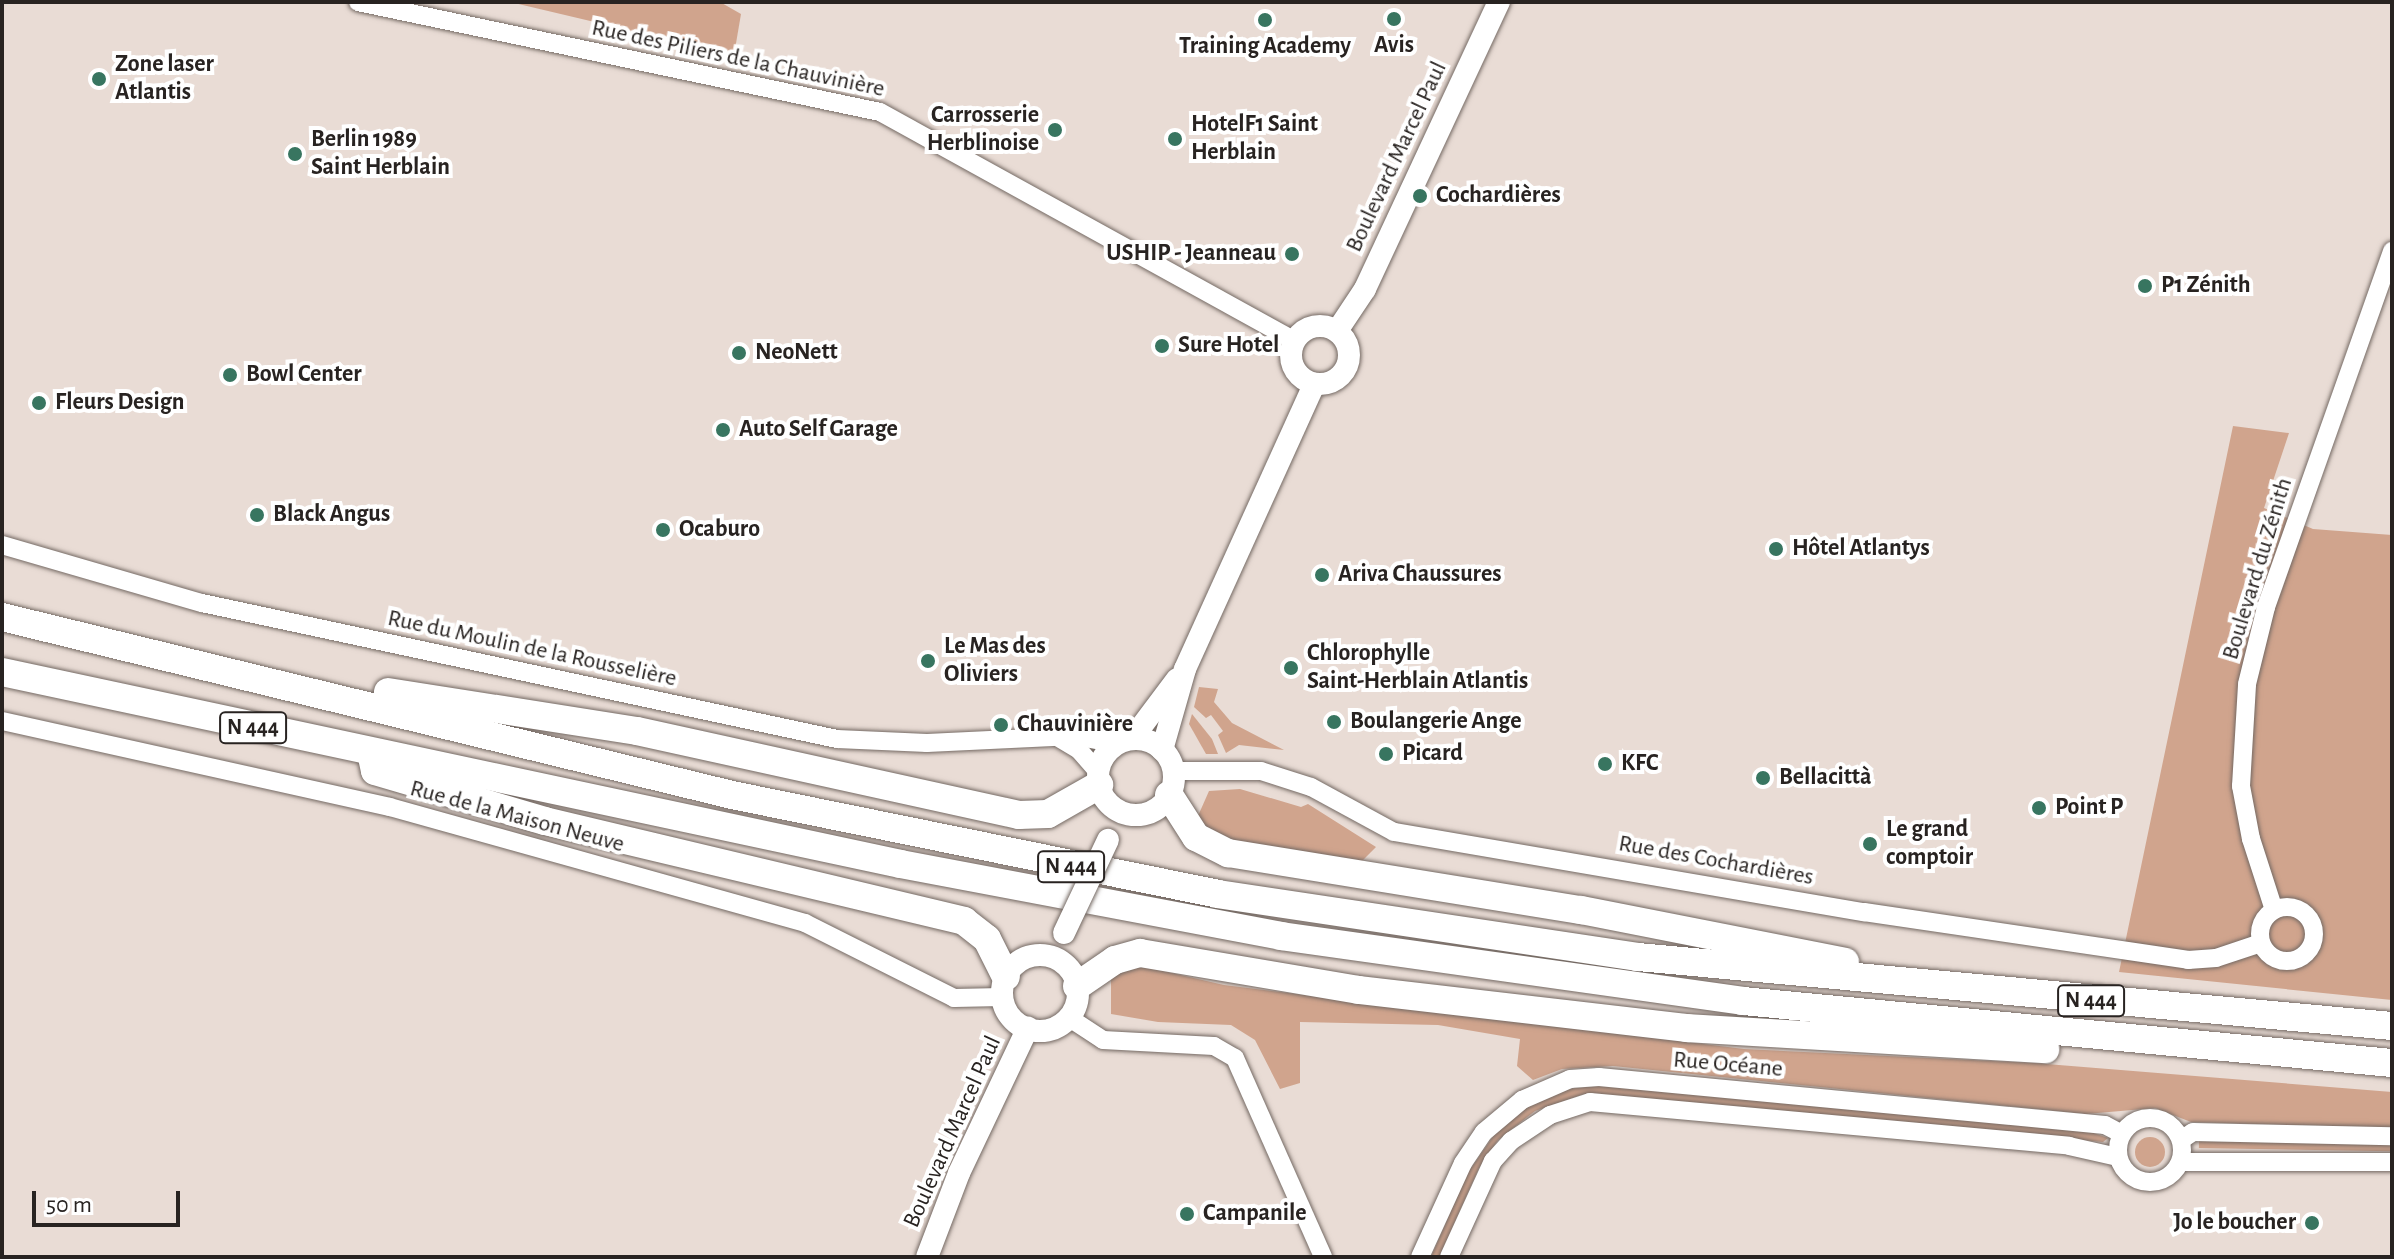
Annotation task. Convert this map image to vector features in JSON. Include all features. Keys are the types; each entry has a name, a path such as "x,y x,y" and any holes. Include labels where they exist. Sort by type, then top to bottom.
{"highway":[{"name":"N 444","path":"2,617 732,795 1145,881 1503,939 1923,986 2392,1026"},
{"path":"233,673 252,662 407,696 586,722 1019,815 1048,814 1098,778"},
{"name":"N 444","path":"2,672 1009,886 1297,938 1743,1001 2392,1063"},
{"path":"371,752 375,771 545,821 964,921 987,939 1004,987"},
{"path":"1171,783 1196,837 1228,853 1608,915 1828,960 1915,969 1923,986"},
{"path":"1077,986 1115,960 1140,953 1359,990 1687,1028 2185,1061 2209,1046"}],"street":[{"name":"Rue des Piliers de la Chauvinière","path":"358,2 880,112 1294,341"},
{"name":"Boulevard Marcel Paul","path":"1337,331 1365,289 1499,2"},
{"name":"Boulevard du Zénith","path":"2274,910 2251,839 2241,786 2247,684 2266,607 2392,251"},
{"path":"1313,327 1337,331 1350,352 1346,370 1332,382 1314,384 1293,367 1294,341 1313,327"},
{"path":"1059,738 1079,750 1098,778 1107,801 1121,812 1152,811 1171,783 1162,750 1185,669 1314,384"},
{"name":"Rue du Moulin de la Rousselière","path":"2,545 202,603 837,739 927,743 1081,736 1125,742"},
{"path":"1098,778 1185,669"},
{"name":"Rue de la Maison Neuve","path":"2,721 390,807 805,923 939,993 975,1000 1004,987"},
{"path":"1125,742 1162,750"},
{"name":"Rue des Cochardières","path":"1171,783 1261,771 1311,787 1394,832 1864,912 2188,960 2216,958 2261,943"},
{"path":"1053,957 1121,812"},
{"path":"2293,907 2309,917 2312,944 2291,961 2272,957 2261,943 2261,926 2274,910 2293,907"},
{"path":"1029,957 1053,957 1069,968 1077,986 1068,1017 1050,1029 1028,1028 1011,1016 1004,987 1029,957"},
{"path":"1068,1017 1103,1040 1214,1046 1235,1058 1322,1255"},
{"name":"Boulevard Marcel Paul","path":"927,1257 959,1173 1028,1028"},
{"name":"Rue Océane","path":"1420,1257 1463,1163 1484,1132 1522,1100 1570,1079 1599,1077 2105,1125 2122,1134"},
{"name":"Rue Océane","path":"1449,1257 1493,1161 1511,1141 1550,1115 1590,1102 2069,1146 2118,1157"},
{"path":"2149,1118 2169,1124 2181,1140 2181,1162 2170,1176 2149,1184 2133,1178 2118,1157 2122,1134 2149,1118"},
{"path":"2181,1140 2193,1132 2392,1136"},
{"path":"2181,1162 2392,1162"}],"shaded area":[{"path":"510,2 720,2 741,14 734,55"},
{"path":"2233,426 2289,433 2264,508 2313,529 2392,535 2392,1000 2119,972"},
{"path":"1199,687 1218,689 1214,702 1232,723 1284,750 1239,745 1226,753 1218,735 1223,731 1211,715 1206,718 1194,707"},
{"path":"1192,714 1212,739 1218,754 1206,754 1189,724"},
{"path":"1240,789 1301,807 1308,804 1376,847 1362,861 1263,852 1194,825 1209,791"},
{"path":"1133,964 1224,985 1744,1049 2034,1063 2392,1092 2392,1128 2191,1122 2155,1108 2086,1114 1613,1066 1562,1069 1533,1080 1517,1066 1520,1039 1438,1025 1300,1022 1300,1083 1280,1089 1255,1040 1231,1025 1158,1022 1111,1014 1111,974"},
{"path":"1605,1085 2088,1131 2108,1138 2103,1142 1584,1094 1535,1111 1498,1140 1479,1168 1439,1257 1431,1257 1467,1174 1499,1128 1528,1106 1568,1089"},
{"path":"2150,1137 2161,1141 2165,1152 2161,1163 2150,1167 2139,1163 2135,1152 2139,1141"},
{"path":"2199,1141 2392,1144 2392,1151 2199,1148"}],"place":[{"name":"Avis","path":"1394,19"},
{"name":"Training Academy","path":"1265,20"},
{"name":"Zone laser Atlantis","path":"99,79"},
{"name":"Carrosserie Herblinoise","path":"1055,130"},
{"name":"HotelF1 Saint Herblain","path":"1175,139"},
{"name":"Berlin 1989 Saint Herblain","path":"295,154"},
{"name":"Cochardières","path":"1420,196"},
{"name":"USHIP - Jeanneau","path":"1292,254"},
{"name":"P1 Zénith","path":"2145,286"},
{"name":"Sure Hotel","path":"1162,346"},
{"name":"NeoNett","path":"739,353"},
{"name":"Bowl Center","path":"230,375"},
{"name":"Fleurs Design","path":"39,403"},
{"name":"Auto Self Garage","path":"723,430"},
{"name":"Black Angus","path":"257,515"},
{"name":"Ocaburo","path":"663,530"},
{"name":"Hôtel Atlantys","path":"1776,549"},
{"name":"Ariva Chaussures","path":"1322,575"},
{"name":"Le Mas des Oliviers","path":"928,661"},
{"name":"Chlorophylle Saint-Herblain Atlantis","path":"1291,668"},
{"name":"Boulangerie Ange","path":"1334,722"},
{"name":"Chauvinière","path":"1001,725"},
{"name":"Picard","path":"1386,754"},
{"name":"KFC","path":"1605,764"},
{"name":"Bellacittà","path":"1763,778"},
{"name":"Point P","path":"2039,808"},
{"name":"Le grand comptoir","path":"1870,844"},
{"name":"Campanile","path":"1187,1214"},
{"name":"Jo le boucher","path":"2312,1223"}]}
